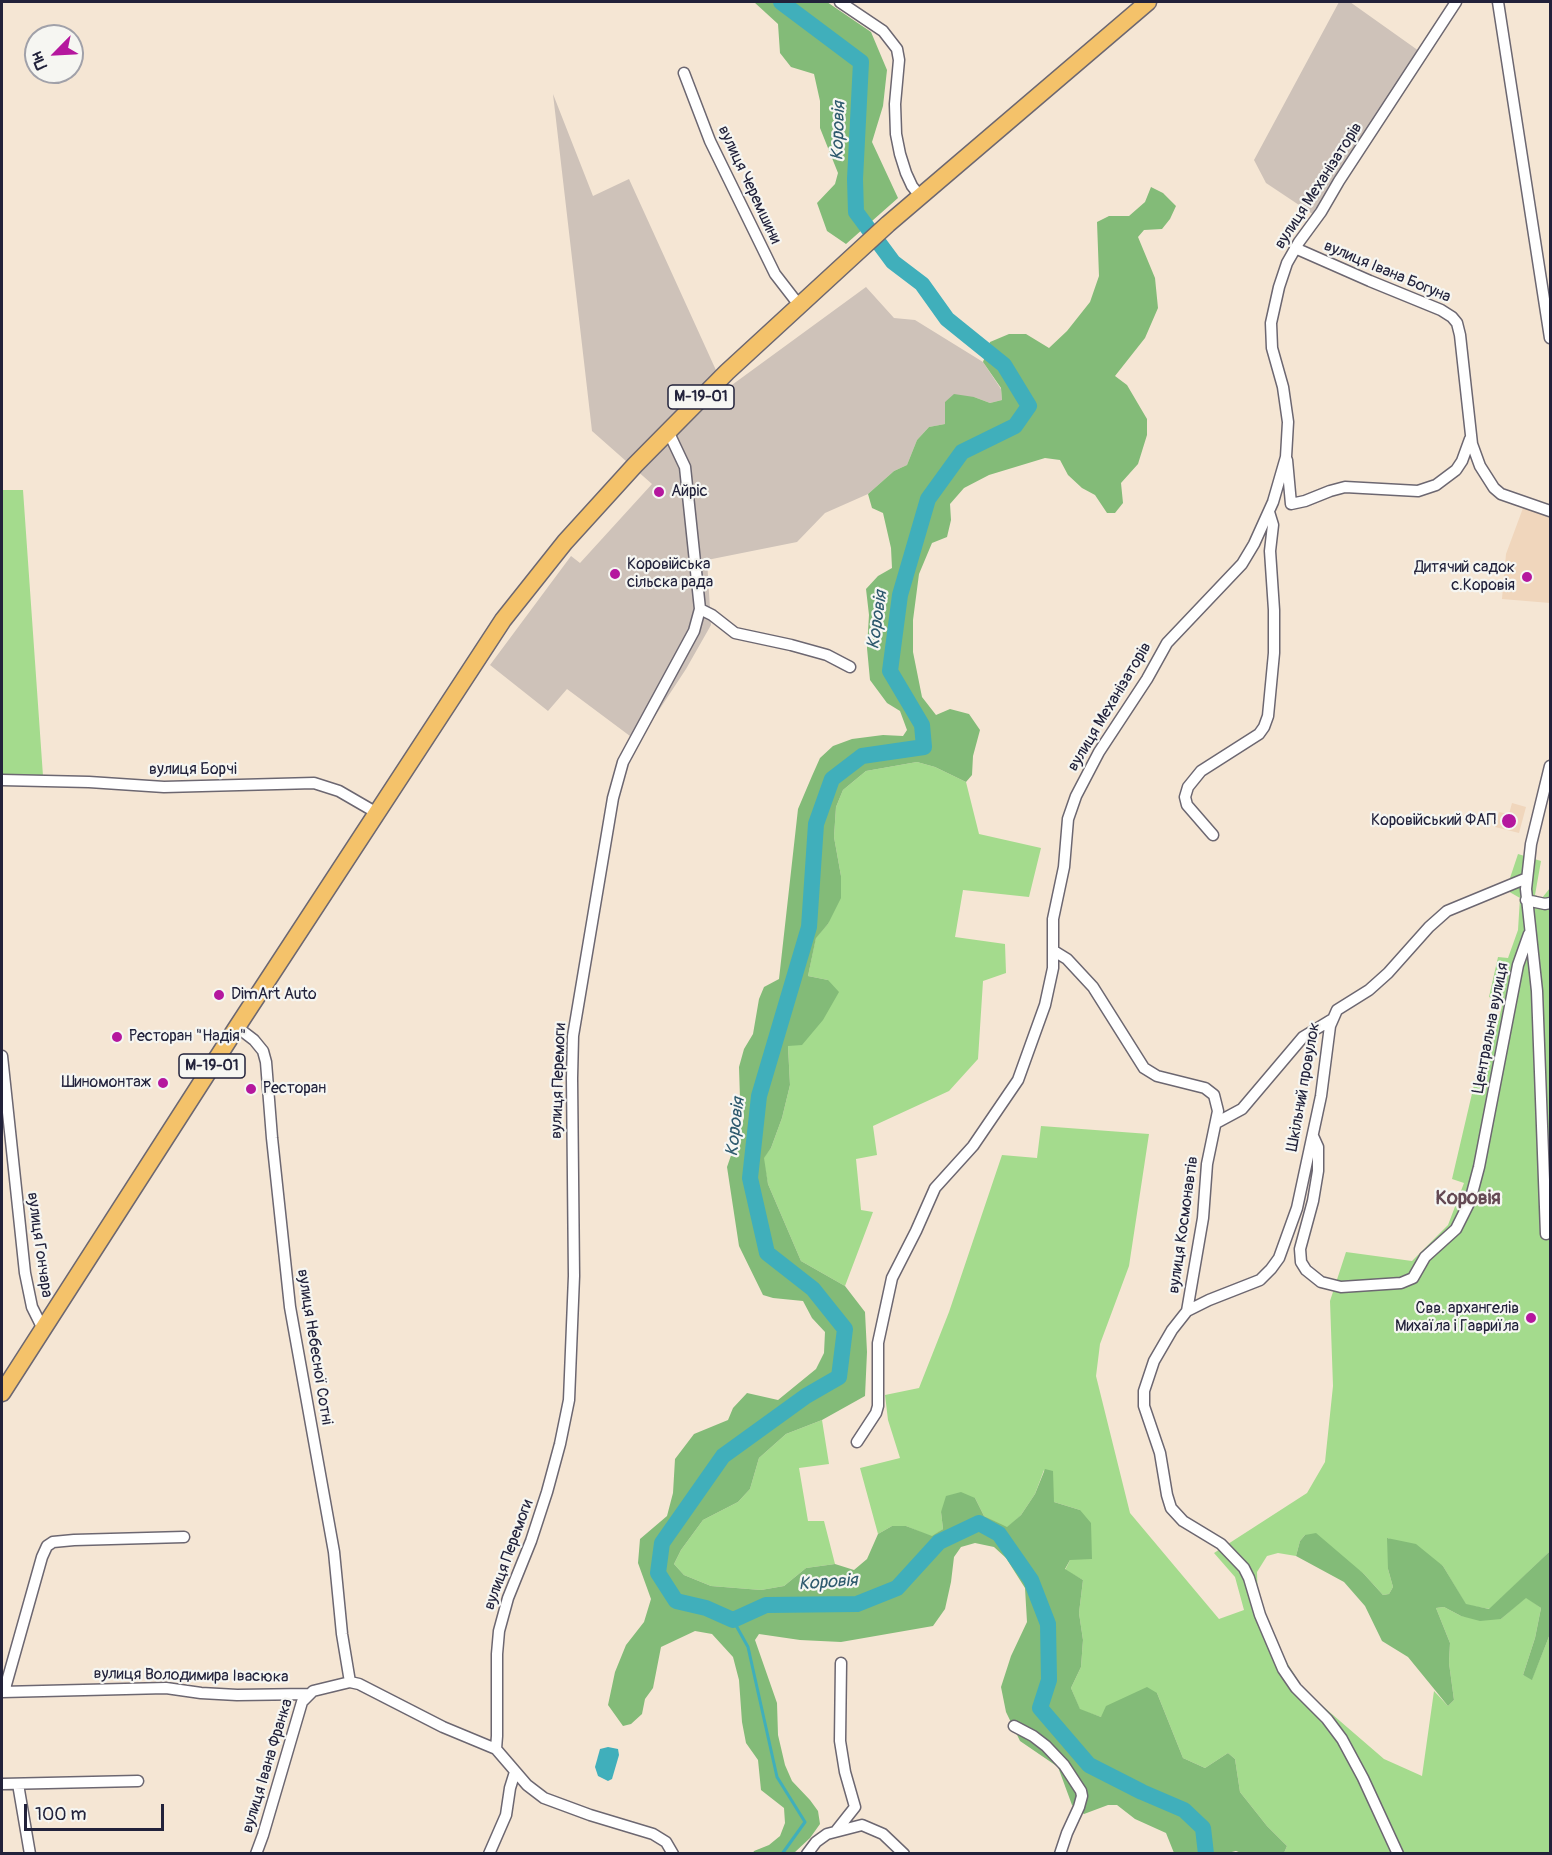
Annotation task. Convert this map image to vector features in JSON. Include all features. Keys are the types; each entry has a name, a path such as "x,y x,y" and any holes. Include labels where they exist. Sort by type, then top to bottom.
{"main road":[{"name":"М-19-01","path":"2,1393 502,620 565,542 668,431 799,305 920,196 1148,2"}],"street":[{"path":"840,2 883,31 897,50 899,60 896,134 906,173 920,196"},
{"name":"вулиця Механізаторів","path":"857,1442 878,1406 878,1343 892,1278 935,1188 973,1146 1020,1076 1048,995 1054,951 1053,919 1064,867 1068,819 1080,787 1099,752 1167,643 1242,564 1278,490 1286,457 1288,416 1274,356 1271,330 1272,315 1287,263 1456,2"},
{"path":"1498,2 1551,338"},
{"name":"вулиця Черемшини","path":"684,72 710,141 775,274 799,305"},
{"name":"вулиця Івана Богуна","path":"1295,248 1441,310 1455,319 1460,335 1471,438 1480,466 1498,492 1551,511"},
{"name":"вулиця Перемоги","path":"496,1749 499,1631 508,1598 531,1541 547,1492 569,1400 574,1276 573,1036 614,792 623,762 694,631 700,609 685,468 668,431"},
{"name":"вулиця Івана Богуна","path":"1286,457 1289,473 1289,499 1293,504 1345,487 1407,492 1430,488 1458,468 1471,438"},
{"name":"вулиця Механізаторів","path":"1213,835 1187,806 1185,797 1188,787 1201,771 1259,734 1268,716 1274,653 1270,551 1273,525 1269,512"},
{"path":"700,609 712,615 735,633 827,655 850,667"},
{"name":"Центральна вулиця","path":"1313,1136 1317,1143 1318,1171 1313,1201 1300,1249 1306,1270 1321,1282 1341,1287 1401,1283 1413,1278 1429,1253 1456,1229 1470,1201 1479,1167 1516,975 1529,934 1526,900 1531,844 1551,766"},
{"name":"вулиця Борчі","path":"2,780 164,787 314,783 339,791 377,813"},
{"name":"Шкільний провулок","path":"1187,1311 1256,1282 1271,1269 1279,1258 1295,1216 1313,1136 1324,1082 1331,1020 1342,1005 1369,990 1388,973 1429,927 1447,911 1527,878"},
{"path":"1526,900 1551,903"},
{"path":"1529,934 1537,991 1546,1234"},
{"name":"вулиця Космонавтів","path":"1054,951 1067,959 1094,987 1144,1068 1157,1076 1205,1088 1213,1093 1218,1111 1207,1164 1203,1218 1187,1311 1157,1355 1143,1397 1144,1406 1160,1453 1168,1502 1174,1513 1221,1544 1244,1568 1260,1616 1283,1669 1296,1688 1322,1713 1342,1739 1363,1778 1398,1854"},
{"path":"1216,1123 1242,1110 1303,1037 1331,1020"},
{"name":"вулиця Небесної Сотні","path":"237,1027 251,1036 266,1058 290,1307 334,1552 342,1634 350,1682"},
{"name":"вулиця Гончара","path":"2,1056 25,1274 32,1307 43,1329"},
{"path":"3,1692 47,1546 53,1542 74,1540 184,1537"},
{"path":"836,1831 855,1807 845,1772 840,1741 841,1663"},
{"path":"350,1682 443,1727 496,1749 526,1785 544,1798 653,1834 666,1842 673,1852"},
{"name":"вулиця Володимира Івасюка","path":"3,1692 166,1688 230,1694 311,1692 350,1682"},
{"name":"вулиця Івана Франка","path":"256,1854 300,1707 311,1692"},
{"path":"1014,1726 1038,1739 1052,1752 1071,1773 1081,1791 1080,1807 1066,1833 1060,1854"},
{"path":"489,1854 506,1815 514,1772"},
{"path":"2,1784 138,1780"},
{"path":"18,1784 30,1854"},
{"path":"807,1854 822,1837 859,1826 867,1826 883,1834 904,1854"}],"shaded area":[{"path":"1339,2 1350,2 1419,51 1314,215 1266,183 1254,160"},
{"path":"553,94 593,196 629,179 725,390 866,287 894,318 915,320 983,362 1001,389 1002,400 990,403 974,397 945,402 945,424 929,427 917,440 907,465 894,471 868,494 825,513 797,542 707,560 711,625 686,669 638,742 567,689 548,711 490,665 571,556 580,563 652,484 592,431"},
{"name":"Дитячий садок с.Коровія","path":"1523,508 1550,516 1550,603 1502,599 1506,554"},
{"name":"Коровійський ФАП","path":"1512,803 1526,807 1519,833 1495,827 1499,812 1509,814"}],"green space":[{"path":"754,2 827,2 871,32 887,70 883,106 872,142 898,198 846,244 827,231 817,203 835,184 838,173 820,128 820,101 814,74 791,67 780,53 778,24"},
{"path":"1151,187 1163,193 1176,206 1162,229 1144,230 1138,237 1155,278 1158,308 1145,338 1115,376 1127,385 1147,419 1147,435 1138,464 1121,483 1123,503 1115,513 1107,513 1095,495 1082,488 1068,475 1060,460 1045,458 989,475 964,488 950,504 951,520 947,537 932,543 919,574 913,620 913,652 922,697 936,715 950,709 969,714 980,730 973,756 972,775 966,782 935,767 917,762 866,771 843,790 836,807 834,837 841,876 841,898 828,924 816,938 808,976 828,980 839,992 823,1020 802,1045 788,1046 790,1085 782,1118 771,1148 764,1158 768,1184 801,1261 845,1286 865,1312 867,1352 865,1396 822,1420 786,1434 759,1458 750,1489 738,1502 703,1520 681,1550 674,1564 684,1575 711,1586 761,1590 784,1586 806,1568 835,1564 854,1570 867,1559 878,1534 892,1526 906,1526 932,1536 943,1529 941,1512 946,1496 961,1492 975,1498 984,1516 1007,1527 1021,1515 1035,1494 1045,1469 1053,1471 1054,1502 1080,1510 1091,1523 1092,1559 1070,1560 1065,1569 1083,1580 1079,1613 1083,1640 1081,1667 1071,1688 1080,1709 1101,1717 1106,1706 1147,1687 1157,1693 1183,1758 1205,1768 1228,1753 1235,1759 1240,1792 1267,1826 1287,1846 1284,1853 1244,1854 1236,1851 1223,1854 1174,1853 1166,1833 1135,1819 1117,1805 1108,1805 1084,1814 1072,1805 1058,1767 1020,1741 1006,1712 1001,1687 1011,1656 1027,1622 1025,1588 1006,1558 994,1547 975,1543 961,1547 954,1557 945,1609 933,1626 841,1642 800,1640 759,1634 755,1640 777,1703 778,1735 785,1765 792,1781 818,1811 820,1824 810,1838 794,1853 753,1853 780,1836 785,1823 784,1808 761,1790 758,1760 746,1743 739,1680 733,1657 712,1634 695,1631 661,1647 653,1688 645,1699 642,1714 631,1724 623,1726 608,1705 615,1672 626,1645 644,1622 651,1599 638,1563 640,1539 667,1516 673,1493 675,1459 694,1434 728,1420 733,1408 747,1393 778,1400 816,1369 824,1353 825,1332 812,1318 803,1301 763,1295 739,1246 727,1167 744,1118 740,1099 739,1067 744,1049 753,1034 759,999 764,987 779,979 798,809 820,758 833,746 852,739 883,735 903,736 907,730 900,711 887,703 870,680 867,648 869,615 866,589 878,576 892,568 891,548 883,513 872,508 868,494 894,471 907,465 917,440 929,427 945,424 945,402 954,394 974,397 990,403 1002,400 1001,388 983,362 990,342 1009,334 1026,334 1049,348 1067,331 1090,302 1099,276 1097,222 1109,216 1129,216 1145,202"},
{"path":"2,490 23,490 43,776 2,775"},
{"path":"917,762 935,767 966,782 979,834 1041,848 1029,897 963,890 955,937 1005,944 1006,973 983,981 978,1059 949,1091 873,1126 877,1155 856,1159 861,1210 873,1212 845,1286 801,1261 768,1184 763,1158 771,1148 782,1118 790,1085 788,1046 828,980 808,976 816,937 828,924 841,876 834,837 836,807 843,790 866,771"},
{"path":"1518,854 1541,861 1535,895 1542,898 1550,888 1549,1552 1490,1609 1466,1605 1443,1566 1388,1538 1388,1569 1393,1587 1389,1594 1383,1595 1364,1574 1305,1535 1300,1541 1296,1556 1278,1553 1267,1556 1257,1572 1258,1605 1276,1645 1304,1690 1384,1759 1422,1776 1434,1691 1448,1706 1454,1700 1449,1663 1450,1643 1436,1608 1444,1607 1461,1616 1501,1619 1526,1597 1541,1608 1535,1638 1523,1675 1532,1679 1550,1634 1550,1853 1284,1853 1287,1846 1267,1826 1240,1792 1235,1759 1228,1753 1205,1768 1183,1758 1157,1693 1101,1717 1080,1710 1071,1688 1081,1667 1083,1640 1079,1613 1083,1580 1065,1570 1070,1560 1080,1510 1054,1502 1044,1470 1035,1494 1021,1515 1007,1528 984,1516 975,1498 941,1512 943,1529 932,1537 906,1526 892,1526 878,1534 860,1468 900,1458 888,1420 885,1395 919,1388 949,1312 1002,1155 1037,1158 1041,1126 1149,1134 1129,1266 1100,1344 1096,1376 1130,1513 1219,1619 1244,1610 1235,1577 1214,1553 1307,1493 1325,1462 1333,1386 1330,1301 1346,1252 1412,1261 1448,1225 1464,1183 1452,1179 1481,1055 1490,1055 1503,1002 1489,997 1498,957 1508,958 1518,930 1520,898 1506,890"},
{"path":"822,1420 829,1464 799,1468 808,1521 824,1521 835,1564 806,1568 784,1586 761,1590 711,1586 684,1575 674,1564 681,1550 703,1520 738,1502 750,1489 759,1458 786,1434"},
{"path":"1316,1533 1364,1574 1383,1595 1389,1594 1393,1587 1388,1569 1387,1538 1416,1544 1443,1566 1466,1604 1489,1609 1549,1552 1550,1542 1550,1634 1532,1680 1523,1675 1535,1638 1541,1608 1526,1598 1501,1619 1480,1621 1461,1616 1444,1607 1436,1608 1450,1643 1449,1663 1454,1700 1448,1706 1408,1657 1382,1641 1365,1606 1344,1582 1296,1556 1300,1541 1305,1535"}],"water":[{"path":"608,1747 618,1749 619,1755 612,1779 608,1781 598,1776 595,1767 600,1749"}],"waterway":[{"name":"Коровія","path":"781,2 861,62 855,179 856,212 893,262 922,284 947,319 1004,365 1029,406 1015,426 962,452 928,499 900,595 890,671 922,725 924,747 862,756 832,779 816,824 809,927 759,1096 750,1178 767,1253 813,1289 845,1329 839,1377 806,1396 723,1456 662,1543 658,1573 676,1601 706,1608 733,1620 766,1605 857,1604 897,1588 939,1542 979,1523 999,1534 1031,1580 1048,1624 1049,1680 1040,1708 1089,1765 1184,1810 1203,1828 1206,1854"},
{"path":"733,1620 748,1647 777,1777 805,1822 782,1854"}],"place":[{"name":"Айріс","path":"659,492"},
{"name":"Коровійська сільска рада","path":"615,574"},
{"name":"Дитячий садок с.Коровія","path":"1527,577"},
{"name":"Коровійський ФАП","path":"1509,821"},
{"name":"DimArt Auto","path":"219,995"},
{"name":"Ресторан \"Надія\"","path":"117,1037"},
{"name":"Шиномонтаж","path":"163,1083"},
{"name":"Ресторан","path":"251,1089"},
{"name":"Свв. архангелів Михаїла і Гавриїла","path":"1531,1318"}],"district":[{"name":"Коровія","path":"1468,1199"}]}
